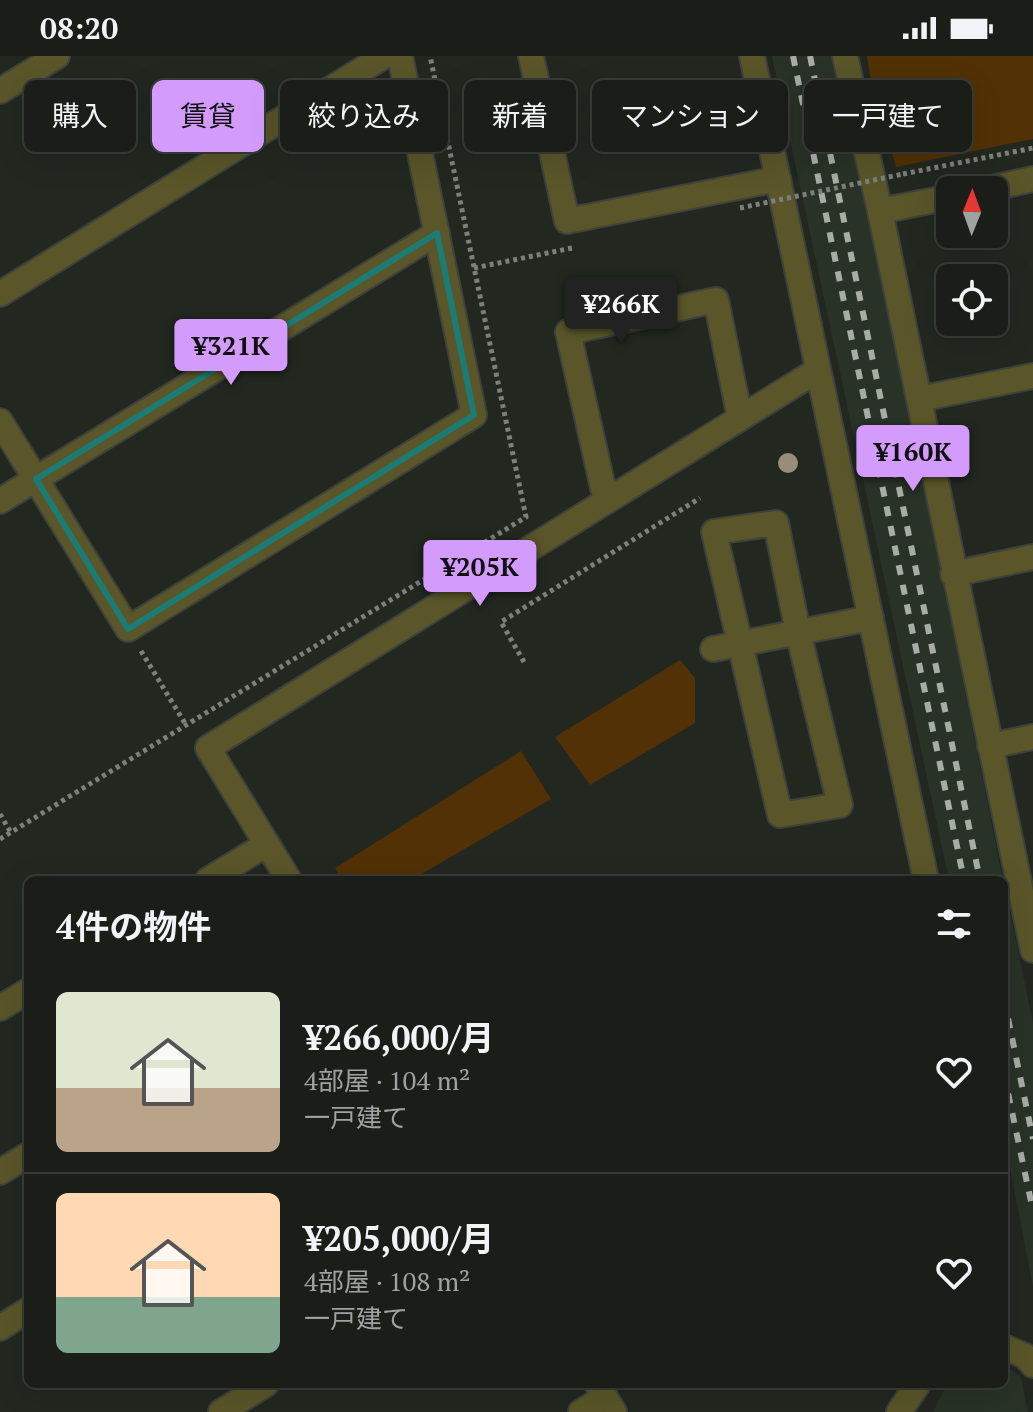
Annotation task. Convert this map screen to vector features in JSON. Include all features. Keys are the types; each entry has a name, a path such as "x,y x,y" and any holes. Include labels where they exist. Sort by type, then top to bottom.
{"street":[{"path":"0,91 57,56"},
{"path":"0,294 384,56"},
{"path":"0,421 128,629 474,415 400,56"},
{"path":"531,56 567,221 778,179"},
{"path":"752,56 925,876"},
{"path":"845,56 880,211 953,574 1030,920 1033,950"},
{"path":"1008,184 1033,179"},
{"path":"880,211 936,200"},
{"path":"0,501 437,233"},
{"path":"606,501 568,332 716,300 740,418"},
{"path":"287,876 208,748 818,370"},
{"path":"919,399 1033,376"},
{"path":"776,523 798,632 840,805 780,815 739,644 714,532 776,523"},
{"path":"953,574 1033,557"},
{"path":"713,649 871,618"},
{"path":"990,746 1033,737"},
{"path":"215,876 267,844"},
{"path":"0,1008 24,993"},
{"path":"0,1172 24,1157"},
{"path":"0,1328 24,1313"},
{"path":"1008,1349 1025,1356 1033,1365"},
{"path":"221,1412 260,1388"},
{"path":"899,1412 915,1388"},
{"path":"581,1412 605,1398"}],"path":[{"path":"0,839 526,517 430,56"},
{"path":"740,208 1033,148"},
{"path":"474,268 574,247"},
{"path":"524,662 501,622 700,498"},
{"path":"128,629 186,725"},
{"path":"0,814 11,833"}],"highlighted area":[{"path":"437,233 474,415 128,629 36,479"}],"shaded area":[{"path":"772,56 833,56 837,80 804,80 804,152 852,152 881,277 1002,876 948,876 788,130 788,80 777,80"},
{"path":"867,56 1033,56 1033,139 972,151 972,80 871,80"},
{"path":"892,152 969,152 896,167"},
{"path":"680,660 695,678 695,723 590,785 555,737"},
{"path":"521,751 551,799 418,876 340,876 335,868"},
{"path":"1008,902 1033,1023 1033,1287 1008,1159"},
{"path":"1008,1367 1021,1377 1028,1412 933,1412 945,1388 1008,1388"}],"railway":[{"path":"793,56 963,876"},
{"path":"810,56 979,876"},
{"path":"1008,1018 1033,1139"},
{"path":"1008,1093 1033,1211"}]}
